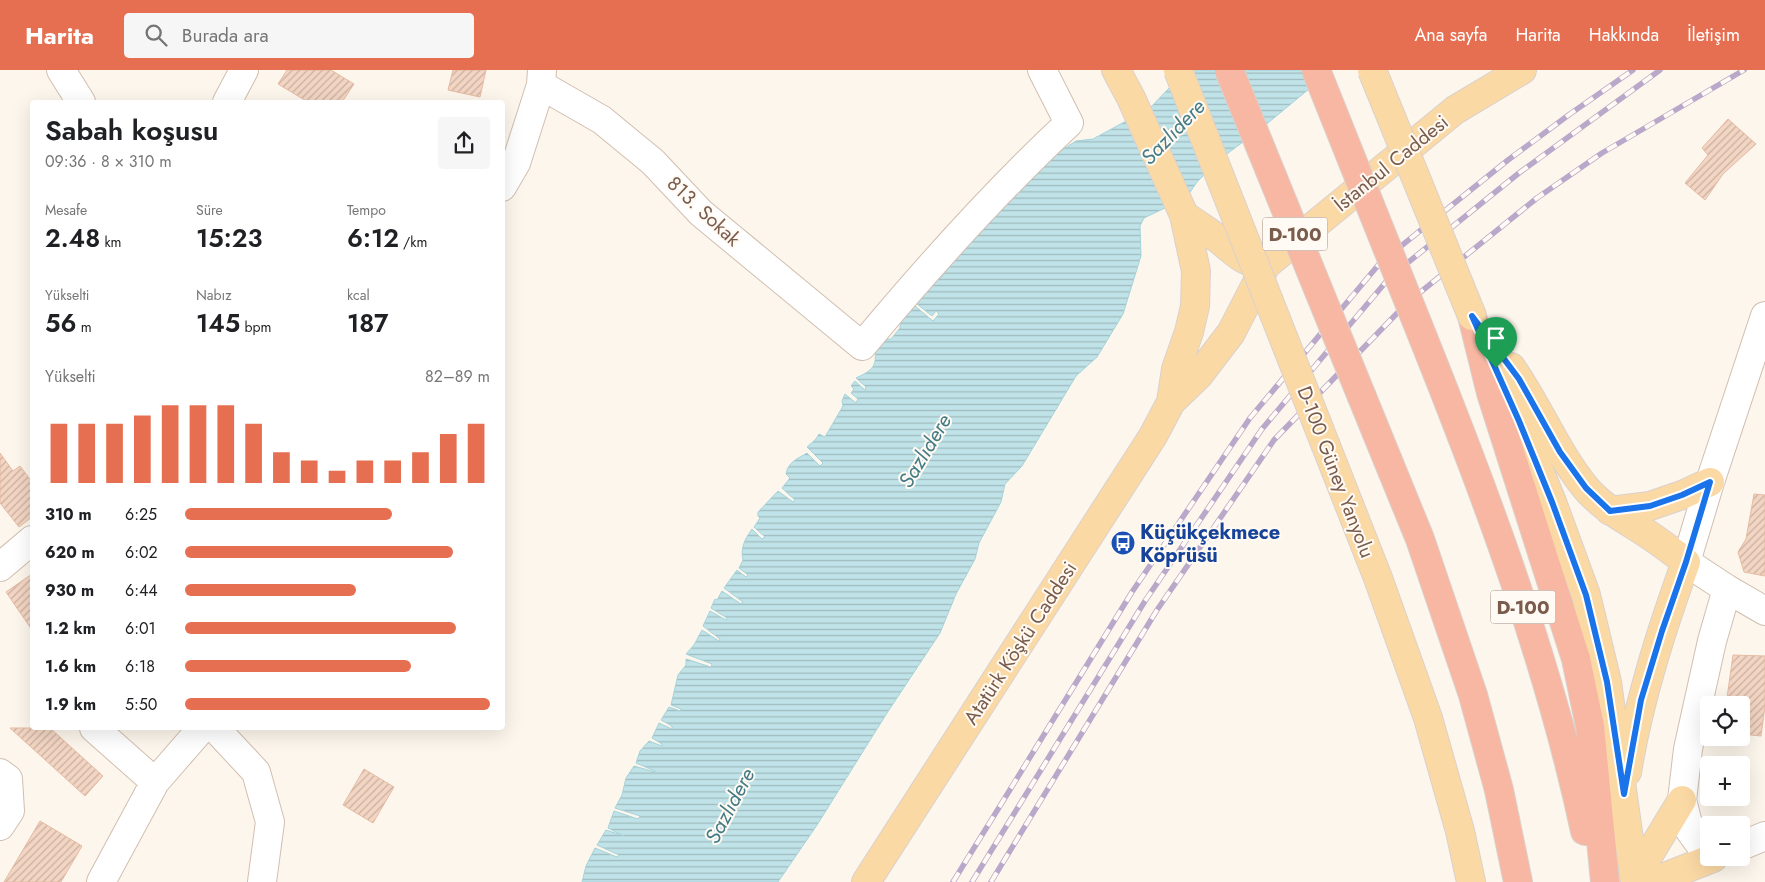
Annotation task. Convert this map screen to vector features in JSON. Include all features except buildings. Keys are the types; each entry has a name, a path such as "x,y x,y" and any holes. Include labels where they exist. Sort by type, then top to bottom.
{"highway":[{"name":"D-100","path":"1229,70 1420,539 1473,695 1499,790 1518,882"},
{"name":"D-100","path":"1316,70 1472,460 1520,597 1574,778 1595,882"},
{"path":"1472,316 1491,393 1576,659 1590,726 1605,882"}],"main road":[{"path":"1116,70 1131,98 1184,215 1196,272 1195,306 1189,332 1176,369 1171,402"},
{"path":"1131,98 1132,70"},
{"name":"D-100 Güney Yanyolu","path":"1178,70 1378,578 1428,718 1460,831 1471,882"},
{"path":"1372,70 1472,316 1519,421 1552,502 1586,595 1607,682 1637,882"},
{"path":"1455,110 1491,70"},
{"name":"İstanbul Caddesi","path":"1266,265 1455,110 1522,70"},
{"path":"1171,402 1198,376 1231,333 1266,265 1243,260 1184,215"},
{"path":"1472,316 1519,379 1560,452 1586,488 1610,511 1648,534 1686,562 1641,700 1624,794"},
{"name":"Atatürk Köşkü Caddesi","path":"866,882 1153,436 1171,402"},
{"path":"1610,511 1650,506 1682,495 1710,482"},
{"path":"1637,882 1642,868 1682,800"},
{"path":"1652,882 1700,863"}],"street":[{"path":"61,70 80,100"},
{"path":"227,100 244,70"},
{"name":"813. Sokak","path":"541,78 608,125 653,162 701,213 862,346 927,268 1027,162 1069,123 1042,70"},
{"path":"505,182 516,163 541,78"},
{"path":"1765,316 1710,482 1686,562 1726,589 1765,611"},
{"path":"0,567 30,542"},
{"path":"1700,845 1690,831 1682,800 1688,749 1712,641 1726,589"},
{"path":"96,730 155,782"},
{"path":"101,882 155,782 200,730"},
{"path":"217,730 256,772 270,822 262,882"},
{"path":"0,773 8,778 10,811 0,826"},
{"path":"1750,842 1765,836"}],"water":[{"name":"Sazlıdere","path":"1196,70 1332,70 1263,127 1208,168 1186,198 1144,218 1140,226 1141,256 1123,314 1097,357 1076,376 1022,466 1005,484 1001,502 979,543 975,559 956,594 940,633 817,825 778,882 582,882 586,866 595,848 617,857 619,855 597,845 606,830 624,836 608,828 614,811 638,819 640,816 615,808 622,795 626,778 634,766 655,772 636,763 640,751 649,741 662,746 662,744 652,738 659,723 672,729 672,726 661,720 669,707 680,711 681,709 671,705 678,675 686,665 686,659 711,667 712,664 686,654 694,645 702,630 719,641 720,639 703,626 710,611 726,620 727,618 711,608 715,599 717,600 722,591 741,604 743,602 724,588 737,570 746,577 748,575 739,568 743,560 744,544 752,529 762,539 765,537 754,527 760,518 758,512 778,491 793,502 795,500 782,488 790,478 786,474 789,466 794,461 807,453 820,466 823,463 807,447 819,434 825,437 843,406 842,401 845,394 856,403 858,399 851,393 854,389 851,386 855,381 865,390 866,387 856,378 873,367 875,347 880,340 891,339 900,328 901,318 909,301 933,321 939,314 936,311 932,316 911,299 931,274 941,278 971,233 1022,190 1046,160 1076,141 1093,139 1150,108 1172,85"}],"railway":[{"path":"953,882 1132,592 1250,418 1380,263 1508,160 1633,70"},
{"path":"972,882 1145,601 1262,429 1390,277 1519,173 1660,70"},
{"path":"991,882 1157,610 1274,440 1407,303 1537,198 1602,153 1744,70"}],"place":[{"name":"Küçükçekmece Köprüsü","path":"1123,543"}],"route":[{"path":"1472,316 1519,379 1560,452 1586,488 1610,511 1650,506 1682,495 1710,482 1641,700 1624,794 1607,682 1586,595 1552,502 1496,368 1472,316"}]}
